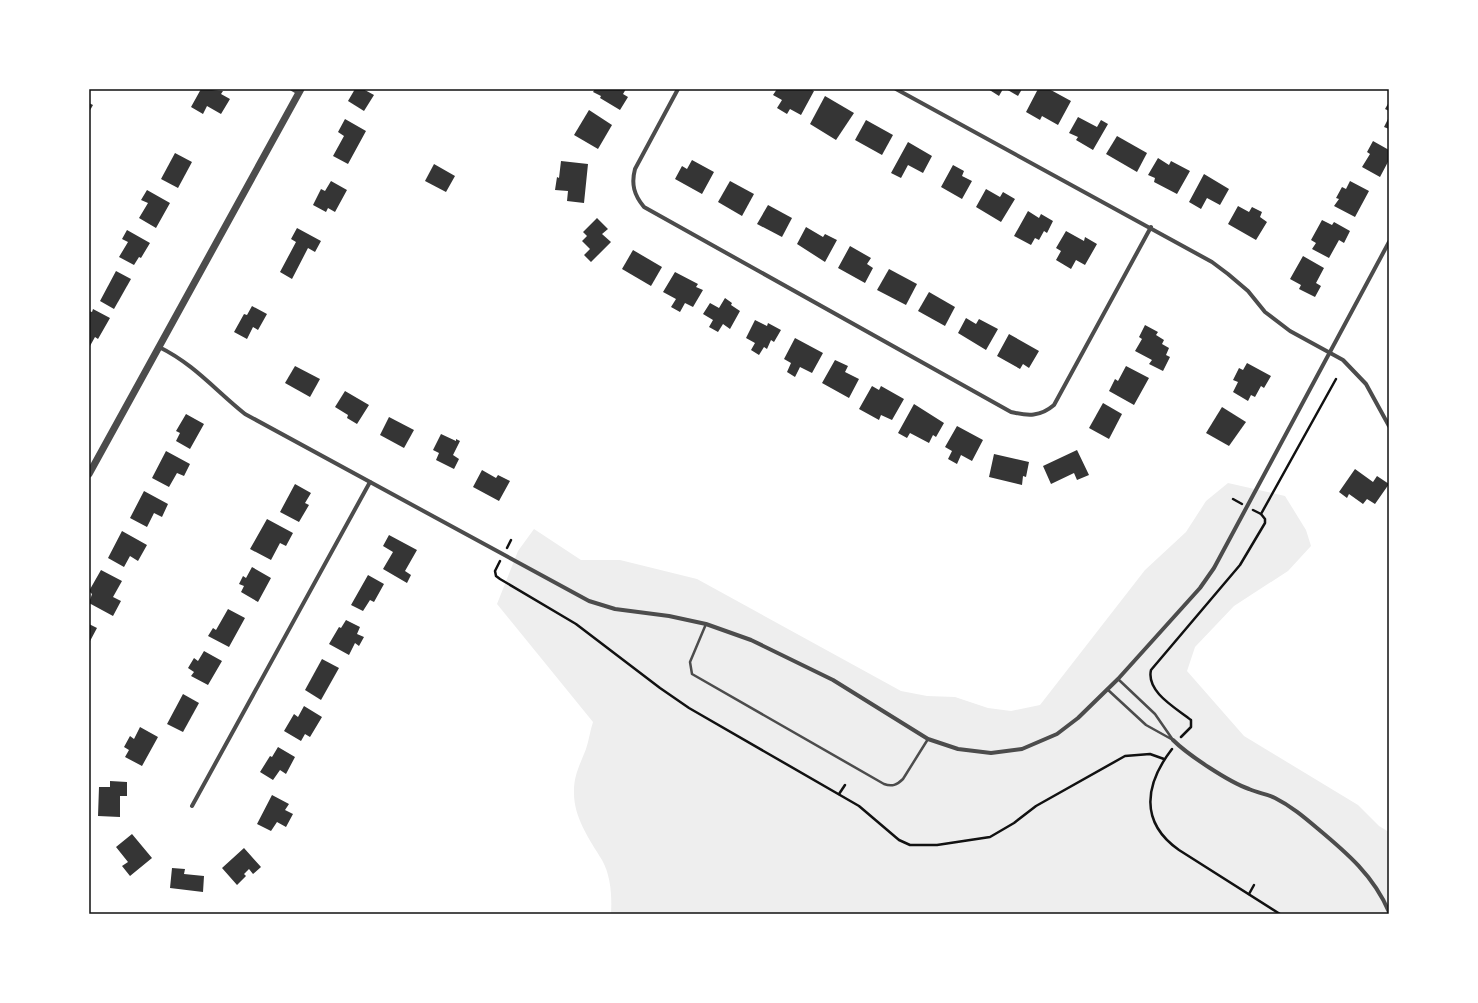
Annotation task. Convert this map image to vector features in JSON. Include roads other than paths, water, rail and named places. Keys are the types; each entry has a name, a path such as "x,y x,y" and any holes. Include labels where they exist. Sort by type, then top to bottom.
{"street":[{"path":"89,474 300,91 292,89"},
{"path":"678,89 634,169 632,178 633,190 644,208 1011,412 1024,415 1036,415 1045,412 1054,405 1150,227"},
{"path":"896,89 1212,262 1248,291 1265,312 1290,331 1343,360 1366,384 1389,426"},
{"path":"159,347 189,364 245,414 504,553 589,601 615,609 669,616 706,624 751,640 833,680 928,739 958,749 991,753 1022,749 1057,734 1078,718 1118,679 1200,588 1214,568 1389,242"},
{"path":"192,806 370,482"},
{"path":"1175,741 1202,762 1248,789 1275,798 1295,810 1350,856 1366,873 1384,900 1389,912"}],"lane":[{"path":"706,624 690,662 692,674 884,784 890,786 898,784 903,780 928,739"},
{"path":"1118,679 1155,714 1175,741"},
{"path":"1107,689 1146,725 1175,741"}]}
